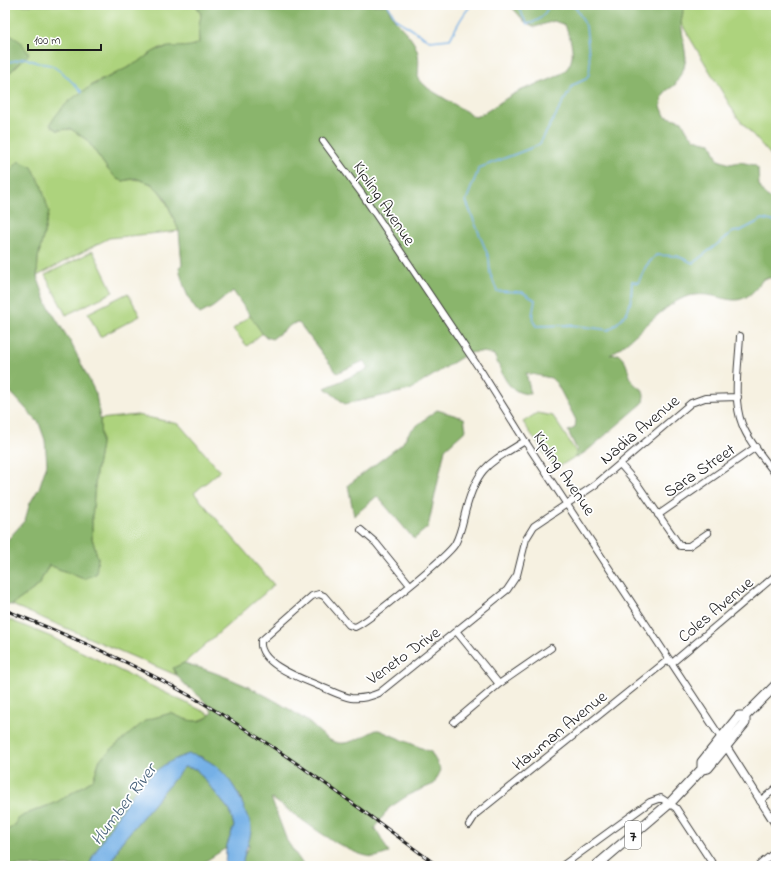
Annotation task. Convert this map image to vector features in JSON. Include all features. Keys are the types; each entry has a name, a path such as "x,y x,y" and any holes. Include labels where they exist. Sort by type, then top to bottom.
{"main road":[{"name":"7","path":"596,866 670,803 702,769 702,762 723,742 739,716 745,716 776,685"}],"street":[{"name":"Kipling Avenue","path":"323,140 362,194 483,374 525,441 671,661 776,825"},
{"path":"740,336 738,397 742,424 776,475"},
{"name":"Nadia Avenue","path":"567,504 589,490 691,403 705,398 738,397"},
{"name":"Veneto Drive","path":"525,441 481,471 472,489 459,535 454,547 445,557 410,585 355,627 349,625 324,596 315,595 263,638 260,644 262,649 275,664 284,671 341,695 360,698 372,696 384,690 457,632 510,587 517,575 524,543 531,530 538,523 567,504"},
{"name":"Sara Street","path":"658,515 756,447"},
{"path":"620,464 638,485 680,546 689,546 708,533"},
{"path":"361,530 376,543 410,585"},
{"name":"Coles Avenue","path":"671,661 776,575"},
{"path":"457,632 499,684"},
{"path":"454,722 499,684 551,648"},
{"name":"Hawman Avenue","path":"469,825 476,814 671,661"},
{"path":"760,800 776,788"},
{"path":"562,866 655,799 663,799 670,803 679,812 714,866"},
{"path":"758,866 776,851"}],"green space":[{"path":"5,5 196,5 202,17 199,25 199,43 192,47 160,48 138,63 93,84 57,130 71,129 87,140 109,171 123,181 135,179 145,181 153,186 160,192 166,201 179,231 109,238 37,276 38,258 49,212 5,176 5,77 29,54 10,35 5,39"},
{"path":"196,5 388,5 393,17 411,38 417,50 419,61 418,79 429,89 475,117 512,95 550,80 560,74 568,67 572,57 571,44 565,25 554,21 535,27 525,22 510,5 684,5 681,23 686,58 684,68 675,85 666,91 662,98 661,106 665,116 682,121 690,135 700,141 711,143 718,160 730,164 740,162 754,165 758,168 759,185 764,194 776,202 776,277 763,279 754,291 737,300 701,295 689,296 680,299 660,313 629,341 610,355 618,354 625,361 631,379 638,387 642,389 644,395 643,403 578,457 575,456 577,450 568,431 575,428 576,420 557,384 551,378 526,373 531,394 516,390 506,381 494,355 483,352 475,352 465,355 410,390 345,404 325,388 368,369 364,361 337,373 299,323 292,324 272,339 264,336 233,291 213,307 200,314 192,304 184,286 179,267 182,265 179,231 165,198 152,184 135,178 123,181 117,179 109,171 87,140 71,129 57,130 50,125 66,104 77,95 156,50 170,47 189,46 199,43 199,22 201,14"},
{"path":"684,5 776,5 776,161 737,117 681,23"},
{"path":"10,35 21,42 29,54 5,77 5,39"},
{"path":"19,161 32,167 41,184 49,212 38,258 37,276 47,304 71,343 96,394 100,419 101,444 96,473 92,519 92,538 98,559 96,574 84,579 49,565 38,586 12,605 5,604 5,543 25,520 30,503 39,488 47,464 45,440 39,423 5,386 5,176"},
{"path":"93,251 113,292 66,315 45,275"},
{"path":"128,293 140,316 100,337 88,313"},
{"path":"251,315 265,331 247,346 233,329"},
{"path":"437,410 464,418 466,430 445,449 428,527 414,539 377,496 354,516 348,485 402,444 410,431"},
{"path":"537,413 553,416 578,455 555,469 523,422"},
{"path":"137,415 179,424 220,471 194,493 274,585 184,663 174,668 176,675 12,605 38,586 49,565 84,579 98,559 92,538 92,519 96,473 101,444 100,419"},
{"path":"5,618 49,636 211,715 200,720 191,721 171,713 100,759 93,780 57,802 24,815 16,824 5,832"},
{"path":"184,663 215,673 261,693 304,719 333,742 347,743 379,730 431,752 441,770 434,784 410,794 389,808 374,829 379,834 389,853 374,857 362,855 349,850 321,833 271,798 287,841 304,866 243,866 242,859 249,847 241,797 216,766 200,756 137,788 93,856 89,866 5,866 5,832 16,824 18,819 24,815 57,802 93,780 100,759 146,720 171,713 181,718 193,721 203,720 208,717 212,712 208,705 181,681 173,668"},
{"path":"184,767 196,769 230,811 234,826 226,848 198,866 111,866 120,844"}],"water":[{"path":"189,754 200,757 218,768 238,793 250,822 251,829 243,866 225,866 226,848 234,826 230,811 196,769 184,767 120,844 111,866 89,866 93,856 121,809 132,795 157,770 172,761"}],"waterway":[{"path":"388,5 396,19 430,41 450,39 462,16 472,5"},
{"path":"517,5 527,24 541,18 549,6 552,5"},
{"path":"569,5 576,8 586,26 590,65 589,74 586,79 573,85 539,145 479,168 466,201 489,258 490,273 497,291 522,292 535,300 532,316 536,326 572,325 609,330 626,314 630,304 632,281 638,283 646,266 656,255 677,256 693,263 733,232 740,231 763,219 776,222"},
{"path":"5,63 25,58 38,63 51,65 64,74 82,92"}],"railway":[{"path":"5,610 101,651 148,673 194,698 288,757 438,866"}],"water label":[{"name":"Humber River","path":"123,804"}]}
